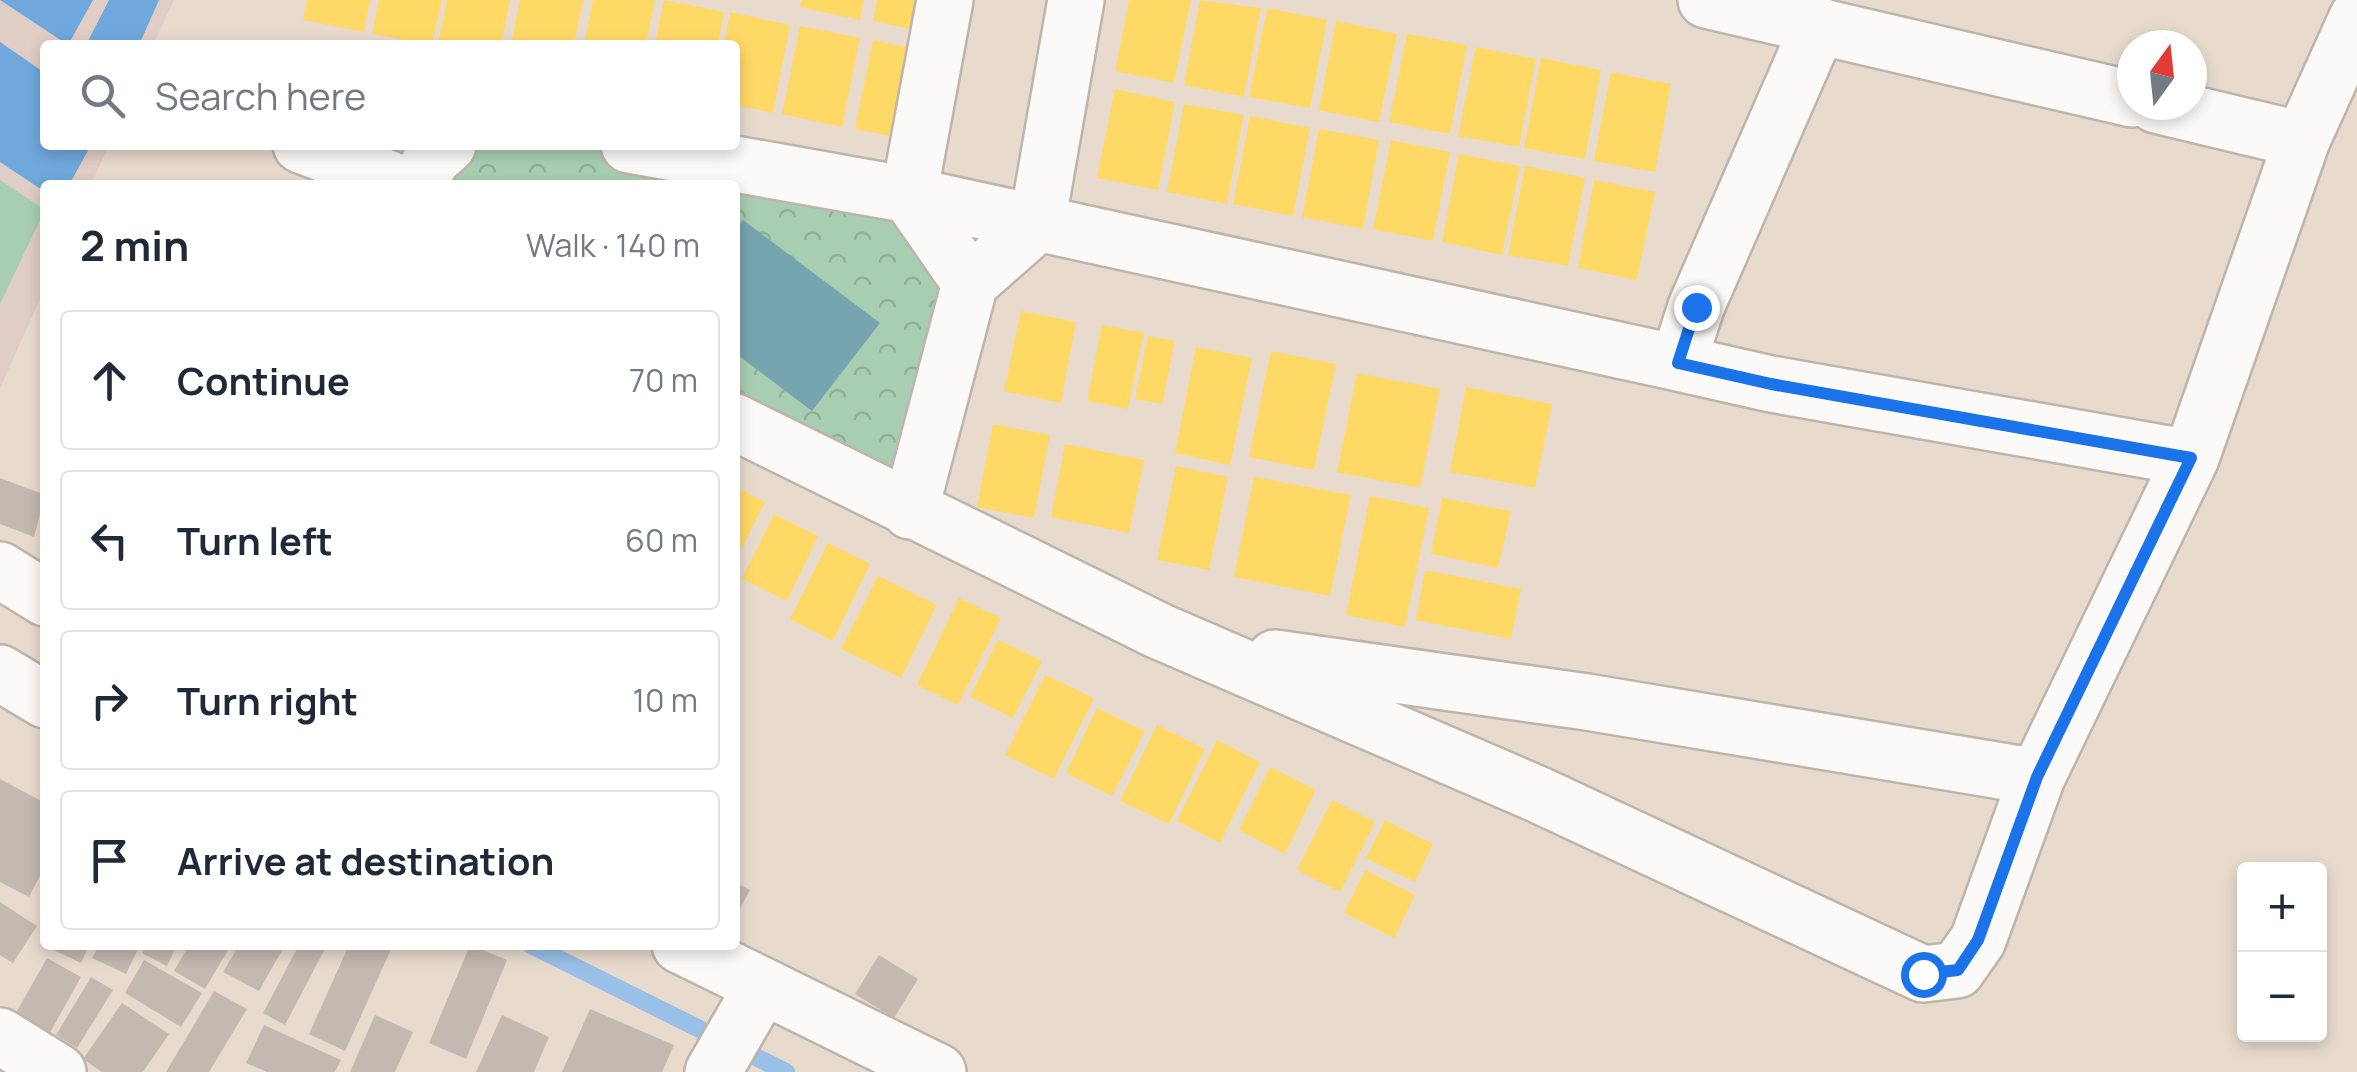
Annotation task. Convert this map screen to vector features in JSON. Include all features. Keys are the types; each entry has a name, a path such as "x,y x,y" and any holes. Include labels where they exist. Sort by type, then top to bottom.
{"street":[{"path":"946,0 909,196 970,284"},
{"path":"910,511 970,284 1037,224 1076,0"},
{"path":"1706,0 2117,95"},
{"path":"740,425 910,511 1199,648 1454,757 1923,974 1958,970 1968,956 2037,777 2191,458 2302,140 2357,18"},
{"path":"1678,363 1696,307 1819,25"},
{"path":"2207,117 2302,140"},
{"path":"313,150 392,180"},
{"path":"423,180 430,161 442,150"},
{"path":"656,150 909,196 1771,384 2191,458"},
{"path":"0,570 40,595"},
{"path":"1199,648 1467,685 2037,777"},
{"path":"0,674 40,697"},
{"path":"1454,757 1478,744 1485,726 1484,715 1467,685"},
{"path":"683,950 737,1032 938,1072"},
{"path":"0,1036 58,1072"}],"shaded area":[{"path":"0,0 174,0 155,40 40,40 40,150 107,150 93,180 40,180 40,299 0,388"}],"green space":[{"path":"470,150 597,150 907,200 958,273 900,505 740,418 740,180 450,180"},
{"path":"0,180 40,207 40,220 0,304"}],"building: Homes":[{"path":"307,0 370,0 364,32 303,20"},
{"path":"379,0 442,0 433,40 372,34"},
{"path":"447,0 510,0 502,40 439,40"},
{"path":"520,0 583,0 575,40 512,40"},
{"path":"593,0 655,0 647,40 585,40"},
{"path":"664,0 724,12 719,40 656,40"},
{"path":"802,0 864,0 860,20 800,7"},
{"path":"877,0 940,0 933,34 873,21"},
{"path":"1129,0 1191,0 1174,83 1115,71"},
{"path":"1200,0 1261,8 1244,97 1184,85"},
{"path":"1267,8 1327,20 1310,108 1249,97"},
{"path":"730,12 790,25 773,113 740,106 740,40 725,40"},
{"path":"1336,21 1397,34 1379,122 1319,110"},
{"path":"800,26 860,38 842,127 782,114"},
{"path":"1407,34 1467,45 1450,134 1389,122"},
{"path":"873,40 933,53 915,141 855,129"},
{"path":"1476,47 1536,59 1519,147 1458,136"},
{"path":"1541,58 1601,70 1585,159 1524,148"},
{"path":"1611,72 1671,84 1655,172 1594,161"},
{"path":"1115,89 1175,102 1158,190 1097,178"},
{"path":"1184,104 1244,115 1227,204 1167,192"},
{"path":"1250,116 1310,128 1293,216 1233,204"},
{"path":"1319,129 1379,140 1363,229 1302,217"},
{"path":"1391,140 1450,152 1433,241 1373,229"},
{"path":"1459,154 1520,166 1502,255 1442,242"},
{"path":"1525,166 1585,178 1568,266 1508,255"},
{"path":"1594,180 1655,192 1637,280 1578,268"},
{"path":"1021,311 1076,322 1061,403 1004,391"},
{"path":"1102,325 1144,333 1128,409 1087,401"},
{"path":"1148,336 1175,341 1162,404 1135,399"},
{"path":"1196,347 1252,358 1230,465 1175,453"},
{"path":"1271,351 1336,364 1314,470 1249,457"},
{"path":"1357,373 1440,389 1420,488 1337,472"},
{"path":"1466,387 1552,404 1535,488 1450,472"},
{"path":"993,424 1050,435 1034,518 977,507"},
{"path":"1065,444 1144,460 1129,533 1051,517"},
{"path":"1176,466 1228,477 1209,570 1157,560"},
{"path":"1254,477 1351,495 1330,596 1234,577"},
{"path":"740,490 765,502 740,552"},
{"path":"1370,496 1429,508 1405,627 1346,615"},
{"path":"1442,498 1511,511 1498,568 1431,554"},
{"path":"774,514 818,536 787,601 742,579"},
{"path":"828,543 870,564 833,641 790,619"},
{"path":"1425,570 1521,589 1511,639 1416,620"},
{"path":"878,576 937,605 901,678 841,649"},
{"path":"959,598 1001,618 958,705 917,685"},
{"path":"998,640 1042,661 1013,718 970,697"},
{"path":"1045,675 1094,698 1054,779 1005,755"},
{"path":"1097,708 1145,731 1112,796 1066,773"},
{"path":"1157,725 1205,749 1169,824 1120,801"},
{"path":"1217,740 1260,762 1220,843 1177,821"},
{"path":"1270,767 1316,790 1285,854 1239,830"},
{"path":"1332,800 1375,822 1340,892 1297,870"},
{"path":"1385,820 1433,844 1415,882 1366,858"},
{"path":"1365,870 1415,895 1394,938 1344,913"}],"building: Schools":[{"path":"0,0 93,0 71,40 60,40"},
{"path":"109,0 159,0 141,40 89,40"},
{"path":"0,42 40,70 40,150 88,150 72,180 40,180 40,189 0,162"}],"building: Public":[{"path":"743,220 880,323 812,411 740,357"}],"building: Other":[{"path":"0,478 40,493 34,537 0,524"},
{"path":"0,779 40,800 40,876 29,897 0,882"},
{"path":"740,885 750,890 740,909"},
{"path":"0,902 37,926 13,963 0,955"},
{"path":"54,950 87,950 81,963"},
{"path":"96,950 138,950 126,974 92,958"},
{"path":"144,950 175,950 167,966 142,953"},
{"path":"186,950 228,950 205,989 174,971"},
{"path":"236,950 282,950 259,991 223,972"},
{"path":"296,950 324,950 285,1025 263,1013"},
{"path":"347,950 391,950 345,1051 309,1034"},
{"path":"468,950 482,950 507,960 466,1059 429,1043"},
{"path":"879,955 918,979 894,1018 855,994"},
{"path":"47,958 81,977 47,1038 12,1020"},
{"path":"144,960 202,993 181,1027 125,993"},
{"path":"91,977 113,990 77,1048 56,1035"},
{"path":"214,991 247,1009 209,1072 166,1072"},
{"path":"122,1003 169,1034 143,1072 102,1072 83,1059"},
{"path":"590,1009 674,1045 662,1072 562,1072"},
{"path":"375,1015 413,1032 395,1072 350,1072"},
{"path":"502,1015 549,1037 534,1072 476,1072"},
{"path":"264,1025 341,1060 335,1072 267,1072 246,1063"}],"waterway":[{"path":"541,950 786,1072"}],"route":[{"path":"1696,307 1678,363 1771,384 2191,458 2037,777 1978,940 1958,970 1943,975 1923,974"}]}
